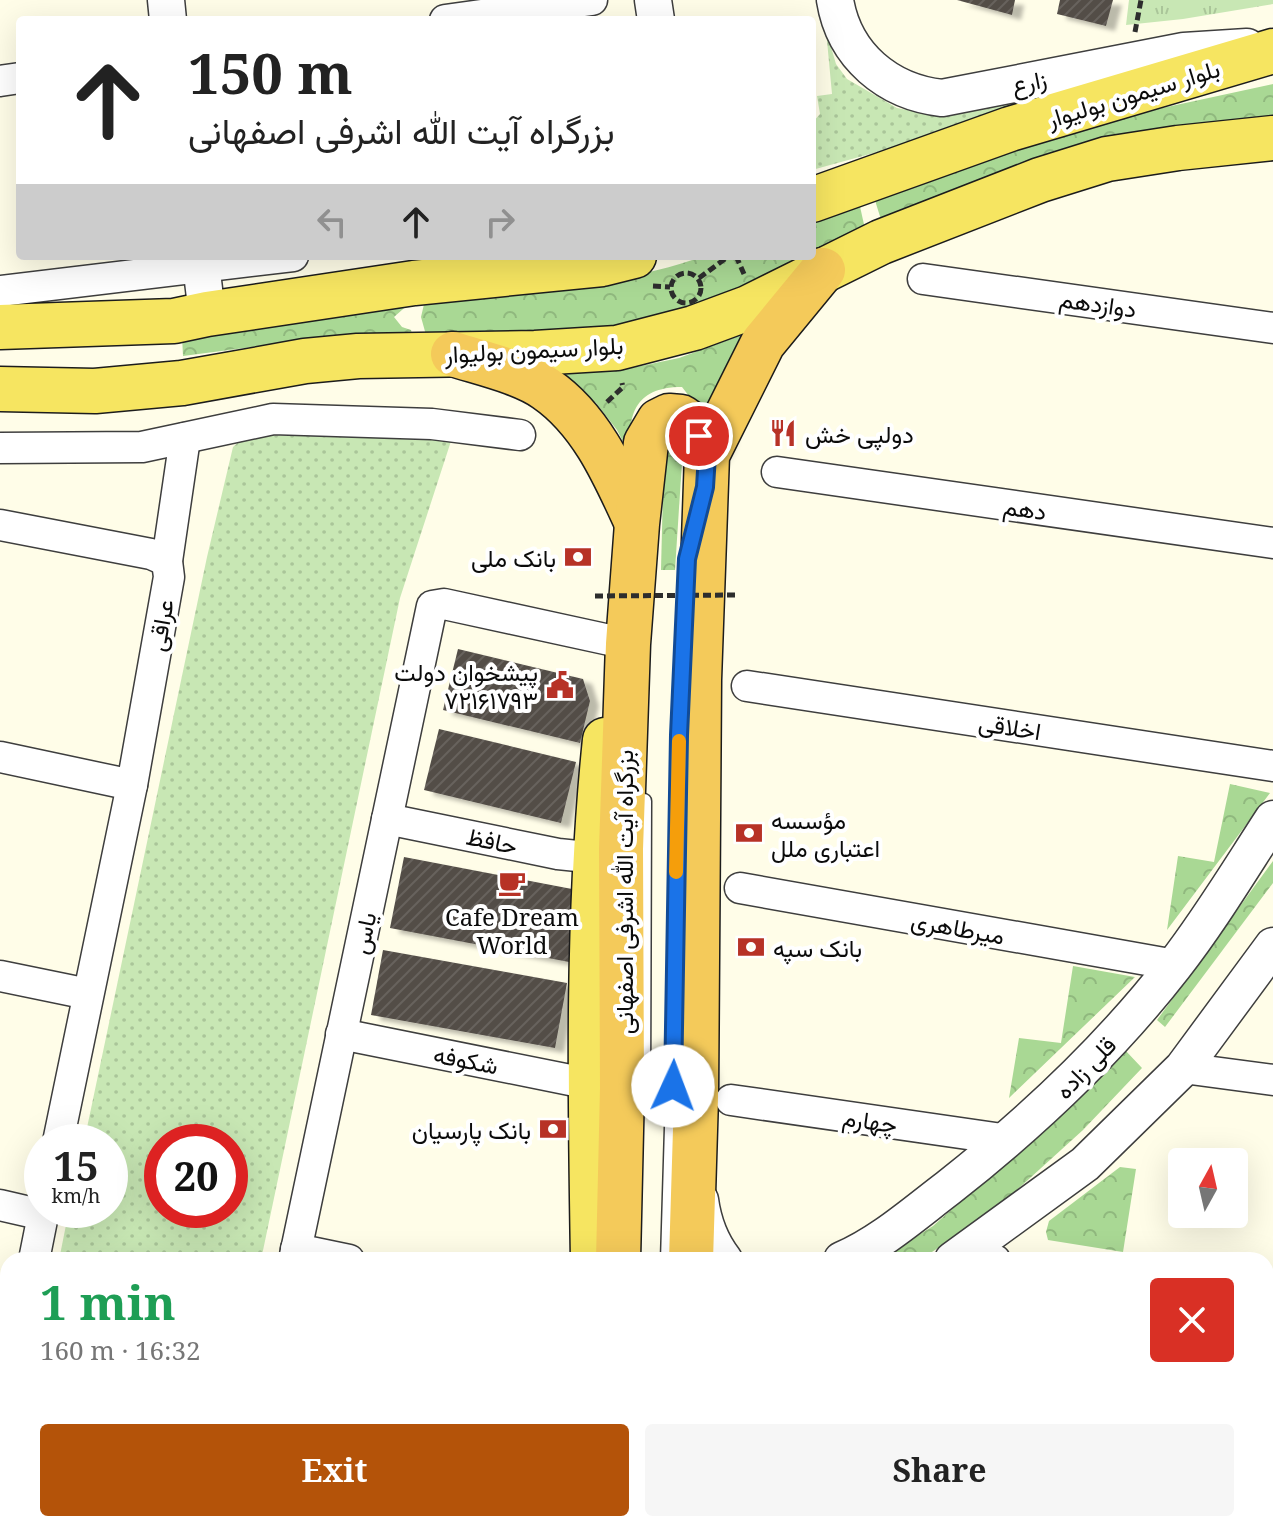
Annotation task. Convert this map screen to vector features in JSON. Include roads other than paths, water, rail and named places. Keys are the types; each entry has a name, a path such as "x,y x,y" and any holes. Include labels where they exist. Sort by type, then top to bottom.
{"highway":[{"path":"691,1252 699,680 706,471 763,343 823,270"},
{"path":"453,354 544,387 564,403 612,469 637,524"},
{"name":"بزرگراه آیت الله اشرفی اصفهانی","path":"618,1252 624,634 646,443 659,421 669,416 681,417 691,424 706,471"}],"main road":[{"name":"بلوار سیمون بولیوار","path":"816,199 1010,129 1273,49"},
{"name":"بلوار سیمون بولیوار","path":"0,389 95,391 182,383 305,361 358,356 535,353 617,348 708,323 748,308 881,242 1040,180 1107,159 1273,138"},
{"path":"0,327 174,321 414,283 622,265"},
{"path":"593,1252 590,1084 597,858 605,741 624,634"}],"street":[{"path":"474,16 592,0"},
{"name":"زارع","path":"835,0 838,17 866,65 898,87 930,97 942,98 1184,51 1273,49"},
{"path":"1207,144 1273,161"},
{"path":"0,291 232,260"},
{"path":"201,262 207,314"},
{"name":"دوازدهم","path":"923,279 1273,328"},
{"path":"0,448 142,447 273,419 432,424 520,435"},
{"name":"عراقی","path":"62,1124 132,785 169,577 167,561 185,438"},
{"name":"دهم","path":"777,472 1273,543"},
{"path":"0,525 151,554 167,561"},
{"name":"یاس","path":"295,1252 432,606 444,604 624,634"},
{"name":"اخلاقی","path":"747,686 1273,766"},
{"path":"0,757 132,785"},
{"name":"حافظ","path":"387,819 558,854 597,858"},
{"name":"قلی زاده","path":"855,1252 906,1220 1009,1140 1064,1090 1175,965 1273,819"},
{"name":"میرطاهری","path":"740,888 1175,965"},
{"path":"976,1252 1085,1164 1183,1068 1273,946"},
{"path":"0,976 88,994"},
{"name":"شکوفه","path":"341,1034 590,1084"},
{"path":"1183,1068 1273,1080"},
{"name":"چهارم","path":"731,1100 1009,1140"},
{"path":"694,1162 703,1220 717,1252"},
{"path":"0,1205 24,1209"},
{"path":"36,1252 40,1228"}],"lane":[{"path":"687,559 706,471"},
{"path":"643,1113 644,788"},
{"path":"668,1252 675,1015"}],"place":[{"name":"دولپی خش","path":"783,433"},
{"name":"بانک ملی","path":"578,557"},
{"name":"پیشخوان دولت ۷۲۱۶۱۷۹۳","path":"560,685"},
{"name":"مؤسسه اعتباری ملل","path":"749,833"},
{"name":"Cafe Dream World","path":"512,883"},
{"name":"بانک سپه","path":"751,947"},
{"name":"بانک پارسیان","path":"553,1129"}]}
